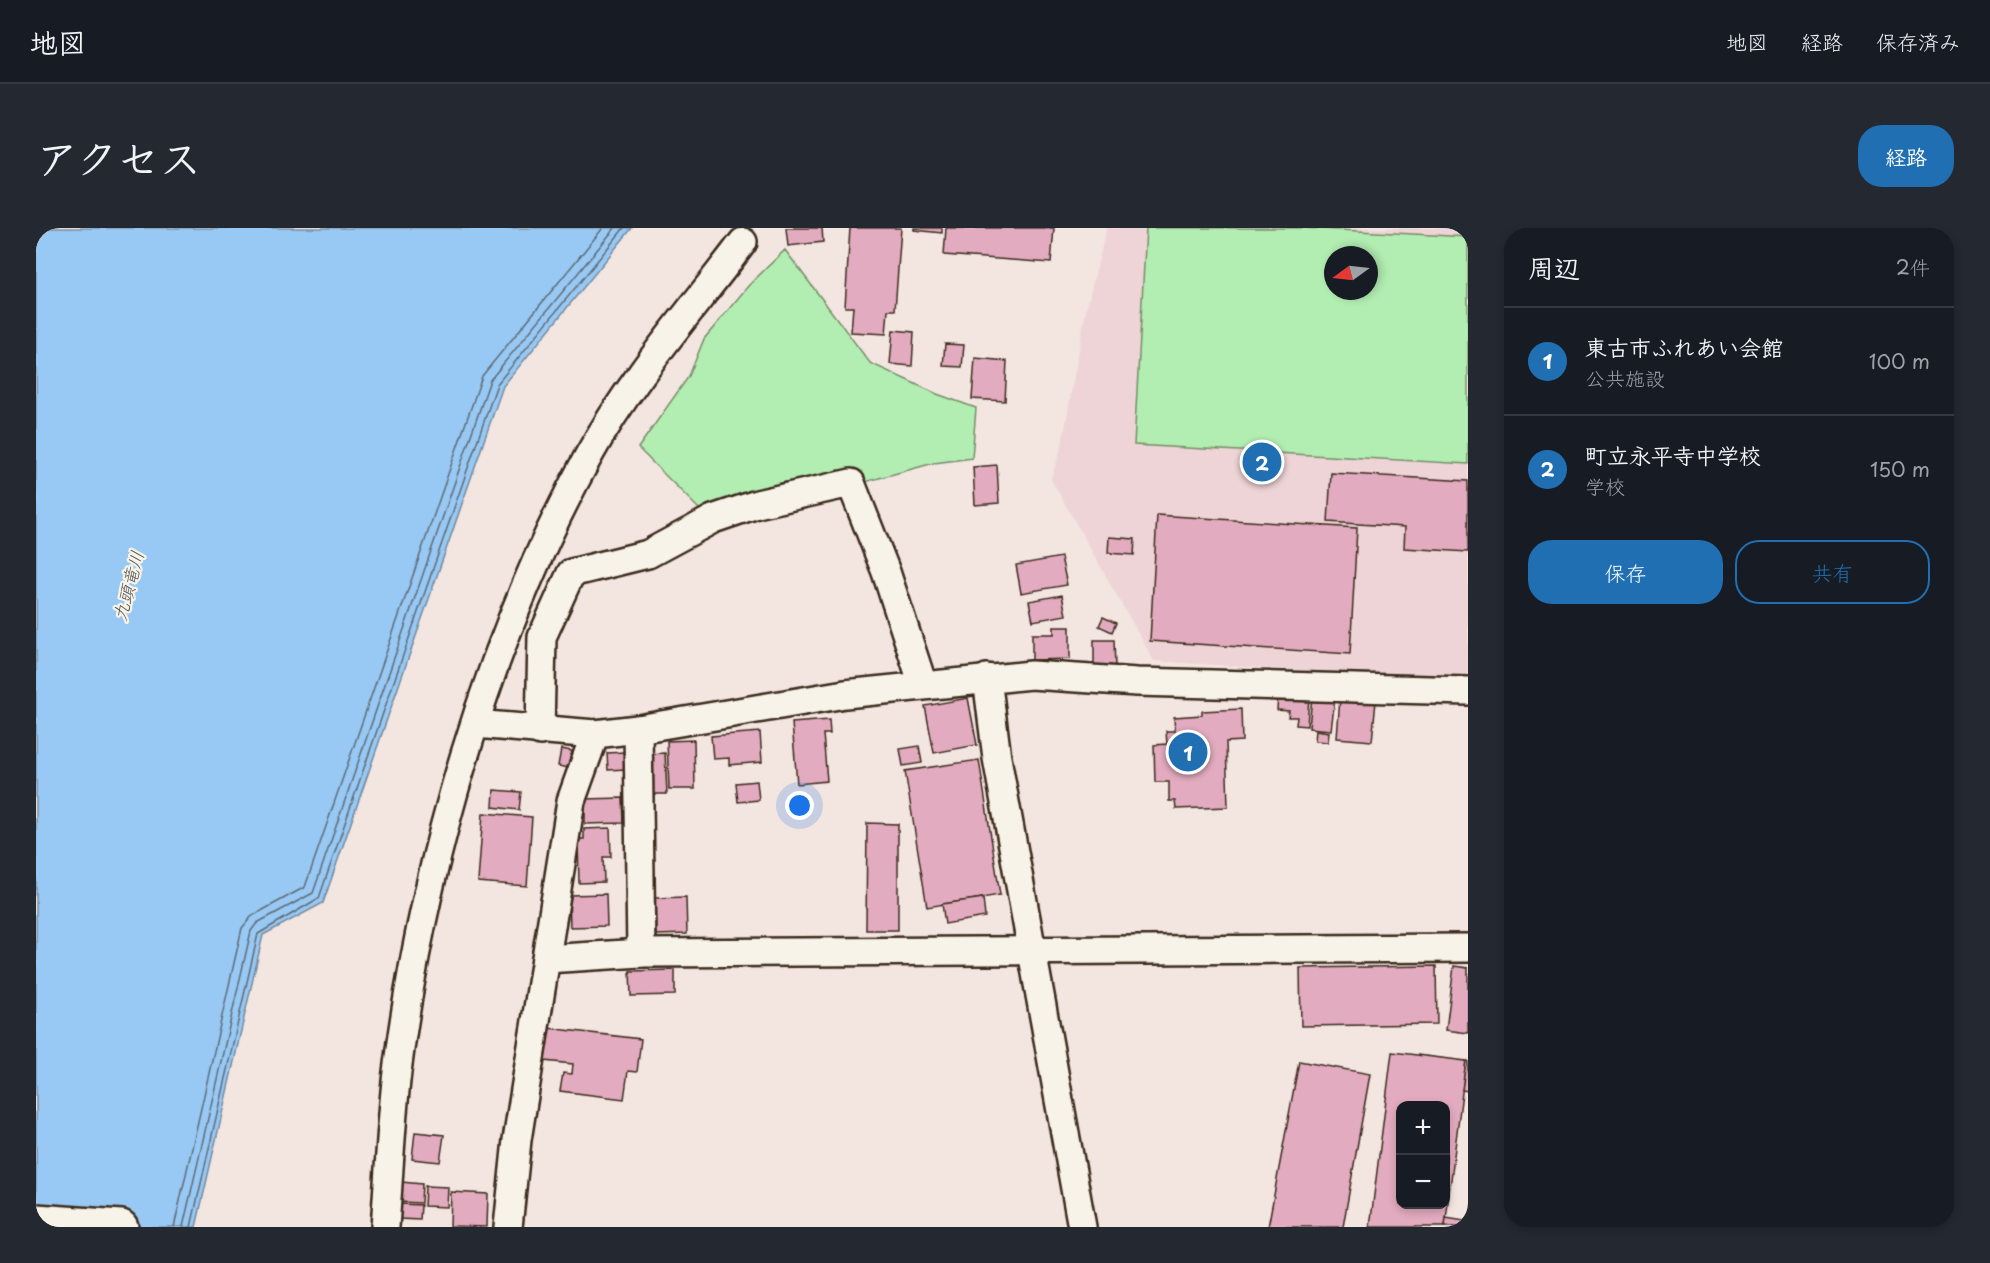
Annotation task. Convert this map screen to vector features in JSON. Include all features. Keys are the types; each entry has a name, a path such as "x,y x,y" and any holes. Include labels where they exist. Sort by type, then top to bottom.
{"highway":[{"path":"36,1221 121,1227"}],"street":[{"path":"385,1227 397,1072 418,944 444,824 476,724 544,541 590,452 634,386 744,242"},
{"path":"540,731 542,637 571,573 648,554 713,519 757,504 851,483 886,572 923,685"},
{"path":"476,724 595,734 638,729 845,693 1031,675 1137,682 1468,691"},
{"path":"987,678 998,758 1054,1084 1082,1227"},
{"path":"638,729 640,953"},
{"path":"508,1227 517,1140 571,801 595,734"},
{"path":"546,959 640,953 1468,948"}],"shaded area":[{"path":"1107,228 1468,228 1468,681 1154,661 1051,479 1062,445 1086,310"}],"green space":[{"path":"1146,228 1302,228 1468,237 1468,464 1134,445"},
{"path":"785,250 870,363 937,394 976,408 972,458 934,463 861,483 706,516 638,448 689,376 704,339 749,285"}],"water":[{"name":"九頭竜川","path":"36,228 632,228 503,386 323,903 263,935 196,1227 36,1227"}],"building":[{"path":"786,228 822,228 823,242 788,246"},
{"path":"850,228 901,228 895,310 888,310 886,334 851,332 853,307 845,307"},
{"path":"914,228 942,228 942,233 914,230"},
{"path":"946,228 1054,228 1051,263 944,255"},
{"path":"893,330 914,332 912,366 890,364"},
{"path":"945,344 964,345 962,367 943,366"},
{"path":"975,358 1007,361 1005,401 972,399"},
{"path":"997,465 999,503 975,505 973,467"},
{"path":"1331,473 1468,481 1468,552 1404,548 1405,527 1328,522"},
{"path":"1157,515 1357,528 1350,654 1150,641"},
{"path":"1109,537 1135,539 1134,555 1108,553"},
{"path":"1061,557 1067,585 1021,593 1016,565"},
{"path":"1062,595 1066,615 1033,621 1029,601"},
{"path":"1103,617 1116,623 1112,632 1099,626"},
{"path":"1054,627 1070,627 1070,659 1032,660 1032,634 1054,634"},
{"path":"1094,640 1114,640 1115,667 1094,667"},
{"path":"1278,694 1309,696 1307,726 1296,725 1297,717 1288,717 1289,711 1277,710"},
{"path":"1312,696 1335,698 1331,730 1309,728"},
{"path":"968,698 977,745 934,753 925,706"},
{"path":"1340,698 1376,701 1372,741 1337,738"},
{"path":"1241,709 1242,741 1226,742 1228,807 1176,809 1175,801 1169,801 1169,782 1155,782 1154,745 1167,744 1166,731 1175,731 1174,717 1202,715 1202,711"},
{"path":"829,720 830,734 823,734 827,781 797,784 792,723"},
{"path":"1316,730 1329,732 1328,742 1315,741"},
{"path":"760,732 762,762 729,765 729,758 713,759 711,736"},
{"path":"694,740 695,789 669,789 667,741"},
{"path":"919,746 922,763 903,766 900,749"},
{"path":"561,749 572,751 569,768 558,766"},
{"path":"625,752 626,769 608,770 607,753"},
{"path":"665,753 667,794 649,794 648,754"},
{"path":"979,760 1000,895 927,907 905,771"},
{"path":"757,781 759,800 738,802 736,783"},
{"path":"494,790 521,792 519,810 493,807"},
{"path":"623,798 624,823 585,824 585,799"},
{"path":"483,813 532,817 527,886 478,882"},
{"path":"867,823 898,824 898,930 866,930"},
{"path":"610,828 611,857 603,857 604,882 579,883 578,839 584,839 584,829"},
{"path":"606,894 607,926 570,927 569,895"},
{"path":"686,897 687,934 656,935 655,898"},
{"path":"983,898 985,917 945,924 942,904"},
{"path":"1436,966 1437,1024 1301,1026 1300,968"},
{"path":"1454,966 1468,968 1468,1033 1446,1030"},
{"path":"675,970 675,995 631,996 630,971"},
{"path":"548,1028 641,1039 637,1072 628,1071 624,1099 560,1091 563,1073 572,1074 573,1064 544,1061"},
{"path":"1392,1052 1466,1061 1450,1187 1450,1101 1396,1101 1396,1209 1447,1209 1445,1227 1370,1227"},
{"path":"1299,1061 1370,1074 1343,1227 1268,1227"},
{"path":"1466,1061 1468,1061 1468,1091 1462,1090"},
{"path":"415,1132 444,1135 440,1162 412,1159"},
{"path":"401,1182 422,1184 421,1203 400,1202"},
{"path":"425,1186 448,1187 447,1207 424,1206"},
{"path":"451,1192 488,1194 487,1227 450,1226"},
{"path":"400,1204 421,1205 420,1220 400,1219"},
{"path":"1446,1218 1465,1221 1464,1227 1445,1227"}],"place":[{"name":"町立永平寺中学校","path":"1262,462"},
{"name":"東古市ふれあい会館","path":"1188,752"}]}
